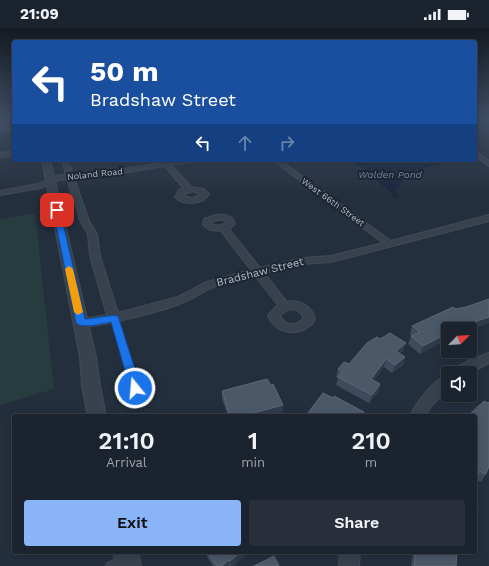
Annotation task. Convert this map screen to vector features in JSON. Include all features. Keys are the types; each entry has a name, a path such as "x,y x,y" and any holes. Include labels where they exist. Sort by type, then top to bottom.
{"street":[{"path":"0,155 12,153"},
{"path":"477,155 489,164"},
{"path":"46,162 88,357 91,386 97,414"},
{"path":"66,162 84,222 90,226 94,239 93,247 95,256 114,318"},
{"path":"165,162 189,190"},
{"name":"Noland Road","path":"0,193 40,186 70,176 123,171 165,162"},
{"name":"West 66th Street","path":"279,162 390,244"},
{"name":"Bradshaw Street","path":"81,323 114,318 182,299 211,284 257,272 302,261 331,259 489,218"},
{"path":"223,228 284,306"},
{"path":"471,366 489,358"},
{"path":"418,414 427,401 441,387"},
{"path":"349,566 350,554"}],"lane":[{"path":"114,318 135,388"}],"green space":[{"path":"35,213 54,389 0,405 0,219"}],"water":[{"name":"Walden Pond","path":"354,162 431,162 442,165 412,171 395,190 398,197 392,196 393,194"}],"building":[{"path":"489,299 489,317 474,322 441,322 441,337 423,346 411,336 420,332 412,326 453,307 456,309"},
{"path":"390,333 406,343 396,351 405,357 395,365 386,359 371,379 380,384 372,395 338,377 342,372 338,369 344,362 349,364 367,343 377,337 380,339"},
{"path":"267,379 271,385 273,384 283,405 250,414 229,414 222,391"},
{"path":"323,393 333,398 334,396 364,412 362,414 308,413"},
{"path":"484,401 487,403 489,402 489,465 486,474 479,471 477,477 477,414 470,414"},
{"path":"208,554 239,554 222,566 217,566"},
{"path":"416,554 457,554 456,566 414,566"},
{"path":"274,556 279,566 254,566"}],"slow traffic":[{"path":"69,269 78,312"}],"route":[{"path":"57,210 81,323 114,318 135,388"}]}
